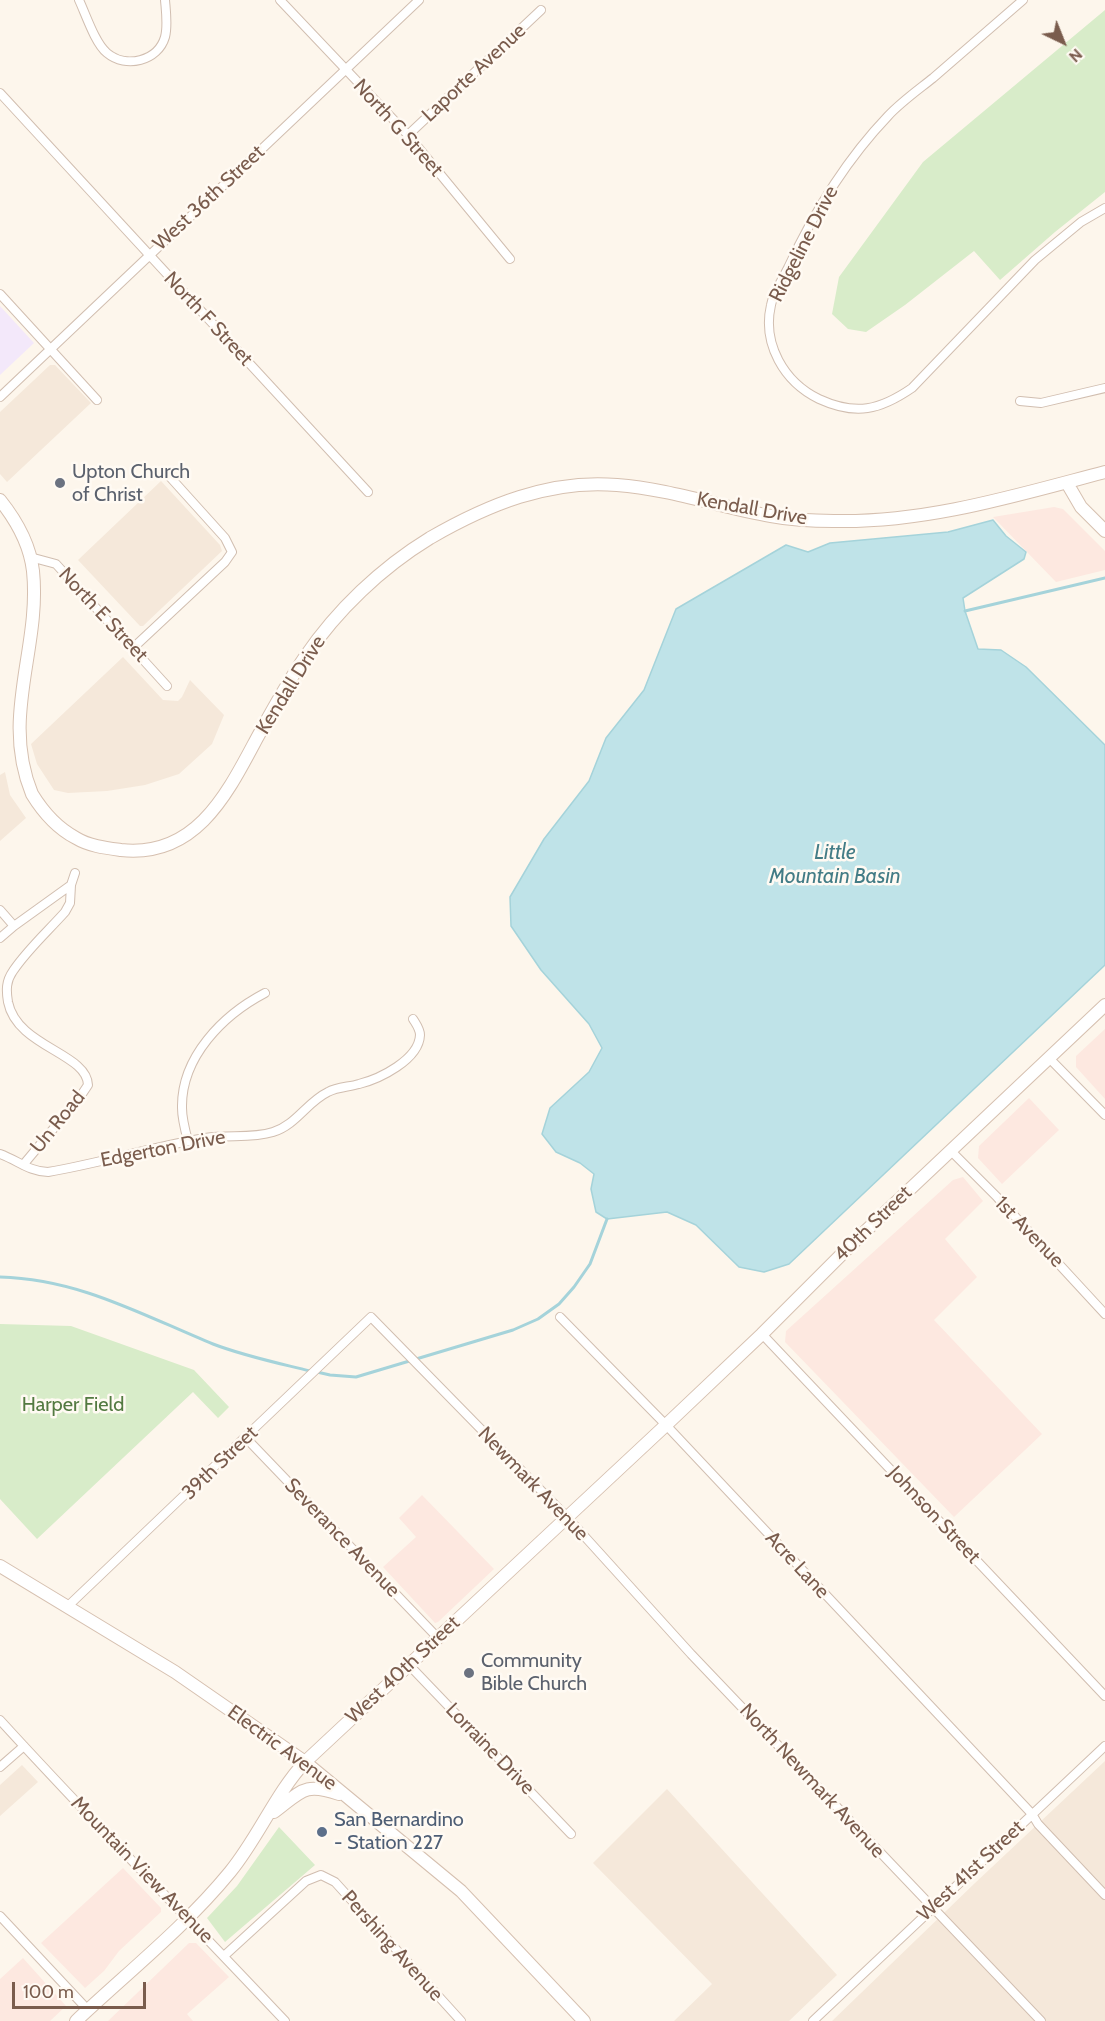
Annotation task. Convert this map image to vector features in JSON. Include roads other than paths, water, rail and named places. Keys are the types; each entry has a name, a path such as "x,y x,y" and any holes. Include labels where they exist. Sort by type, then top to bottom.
{"main road":[{"name":"Kendall Drive","path":"0,500 14,519 30,557 33,587 12,714 13,740 23,779 49,817 77,839 108,848 147,850 182,838 198,827 213,812 227,792 291,676 323,632 348,605 390,567 427,540 479,512 507,501 558,487 588,484 616,485 668,493 772,516 802,520 868,521 920,516 1067,483 1105,472"},
{"path":"1067,483 1081,507 1105,531"},
{"name":"40th Street","path":"644,1446 762,1334 855,1240 1105,1005"},
{"name":"West 40th Street","path":"188,1918 232,1869 268,1817 294,1773 644,1446"},
{"name":"Electric Avenue","path":"0,1566 175,1672 305,1762 461,1891 584,2021"},
{"path":"268,1817 309,1788 321,1788 348,1797"},
{"path":"76,2021 188,1918"}],"street":[{"path":"79,0 106,52 128,62 140,61 152,55 165,38 165,0"},
{"name":"North G Street","path":"280,0 408,135 510,259"},
{"name":"West 36th Street","path":"0,397 419,0"},
{"name":"Ridgeline Drive","path":"1023,0 889,115 849,161 820,206 771,304 770,343 789,376 806,393 831,405 871,409 893,402 912,388 1035,260 1081,222 1105,208"},
{"name":"Laporte Avenue","path":"408,135 541,10"},
{"name":"North F Street","path":"0,93 368,492"},
{"path":"0,294 97,400"},
{"path":"1020,401 1041,403 1105,388"},
{"path":"133,648 225,562 232,552 225,538 170,477"},
{"name":"North E Street","path":"30,557 56,564 167,686"},
{"path":"0,938 71,885 75,873"},
{"name":"Un Road","path":"23,1166 80,1097 88,1084 86,1076 74,1063 24,1031 10,1010 6,988 13,971 65,912 70,903 71,885"},
{"path":"0,910 14,926"},
{"path":"188,1141 182,1110 186,1077 213,1033 247,1003 265,993"},
{"name":"Edgerton Drive","path":"0,1154 38,1172 48,1172 188,1141 225,1135 249,1136 275,1132 292,1123 326,1092 384,1076 404,1061 417,1046 420,1033 413,1019"},
{"path":"1049,1058 1105,1115"},
{"name":"1st Avenue","path":"951,1150 1105,1314"},
{"name":"Newmark Avenue","path":"371,1317 567,1517 691,1654"},
{"name":"39th Street","path":"67,1607 371,1317"},
{"name":"Acre Lane","path":"560,1317 666,1425 1032,1814 1038,1824 1105,1895"},
{"name":"Johnson Street","path":"762,1334 1105,1696"},
{"name":"Severance Avenue","path":"246,1438 438,1638"},
{"name":"North Newmark Avenue","path":"691,1654 1041,2021"},
{"name":"Lorraine Drive","path":"409,1665 571,1834"},
{"name":"Mountain View Avenue","path":"0,1719 285,2021"},
{"path":"0,1767 24,1746"},
{"name":"West 41st Street","path":"813,2021 1105,1746"},
{"name":"Pershing Avenue","path":"224,1956 306,1881 321,1875 335,1882 461,2021"},
{"path":"0,1916 88,2010"}],"water":[{"name":"Little Mountain Basin","path":"993,520 1006,536 1026,552 1024,559 963,598 978,649 1001,650 1026,667 1105,745 1105,965 789,1264 764,1272 739,1267 696,1225 667,1212 607,1219 596,1212 591,1189 594,1174 580,1163 556,1152 542,1134 550,1108 589,1072 602,1048 589,1024 541,970 511,926 510,897 544,839 589,781 606,738 644,690 676,609 786,545 808,552 830,543 948,532"}],"waterway":[{"path":"965,611 1105,578"},
{"path":"317,1372 356,1377 513,1330 538,1319 559,1304 590,1264 607,1219"},
{"path":"0,1277 29,1279 83,1291 110,1300 213,1344 310,1371"}],"place":[{"name":"Upton Church of Christ","path":"60,483"},
{"name":"Community Bible Church","path":"469,1673"},
{"name":"San Bernardino - Station 227","path":"322,1832"}],"park label":[{"name":"Harper Field","path":"73,1405"}]}
